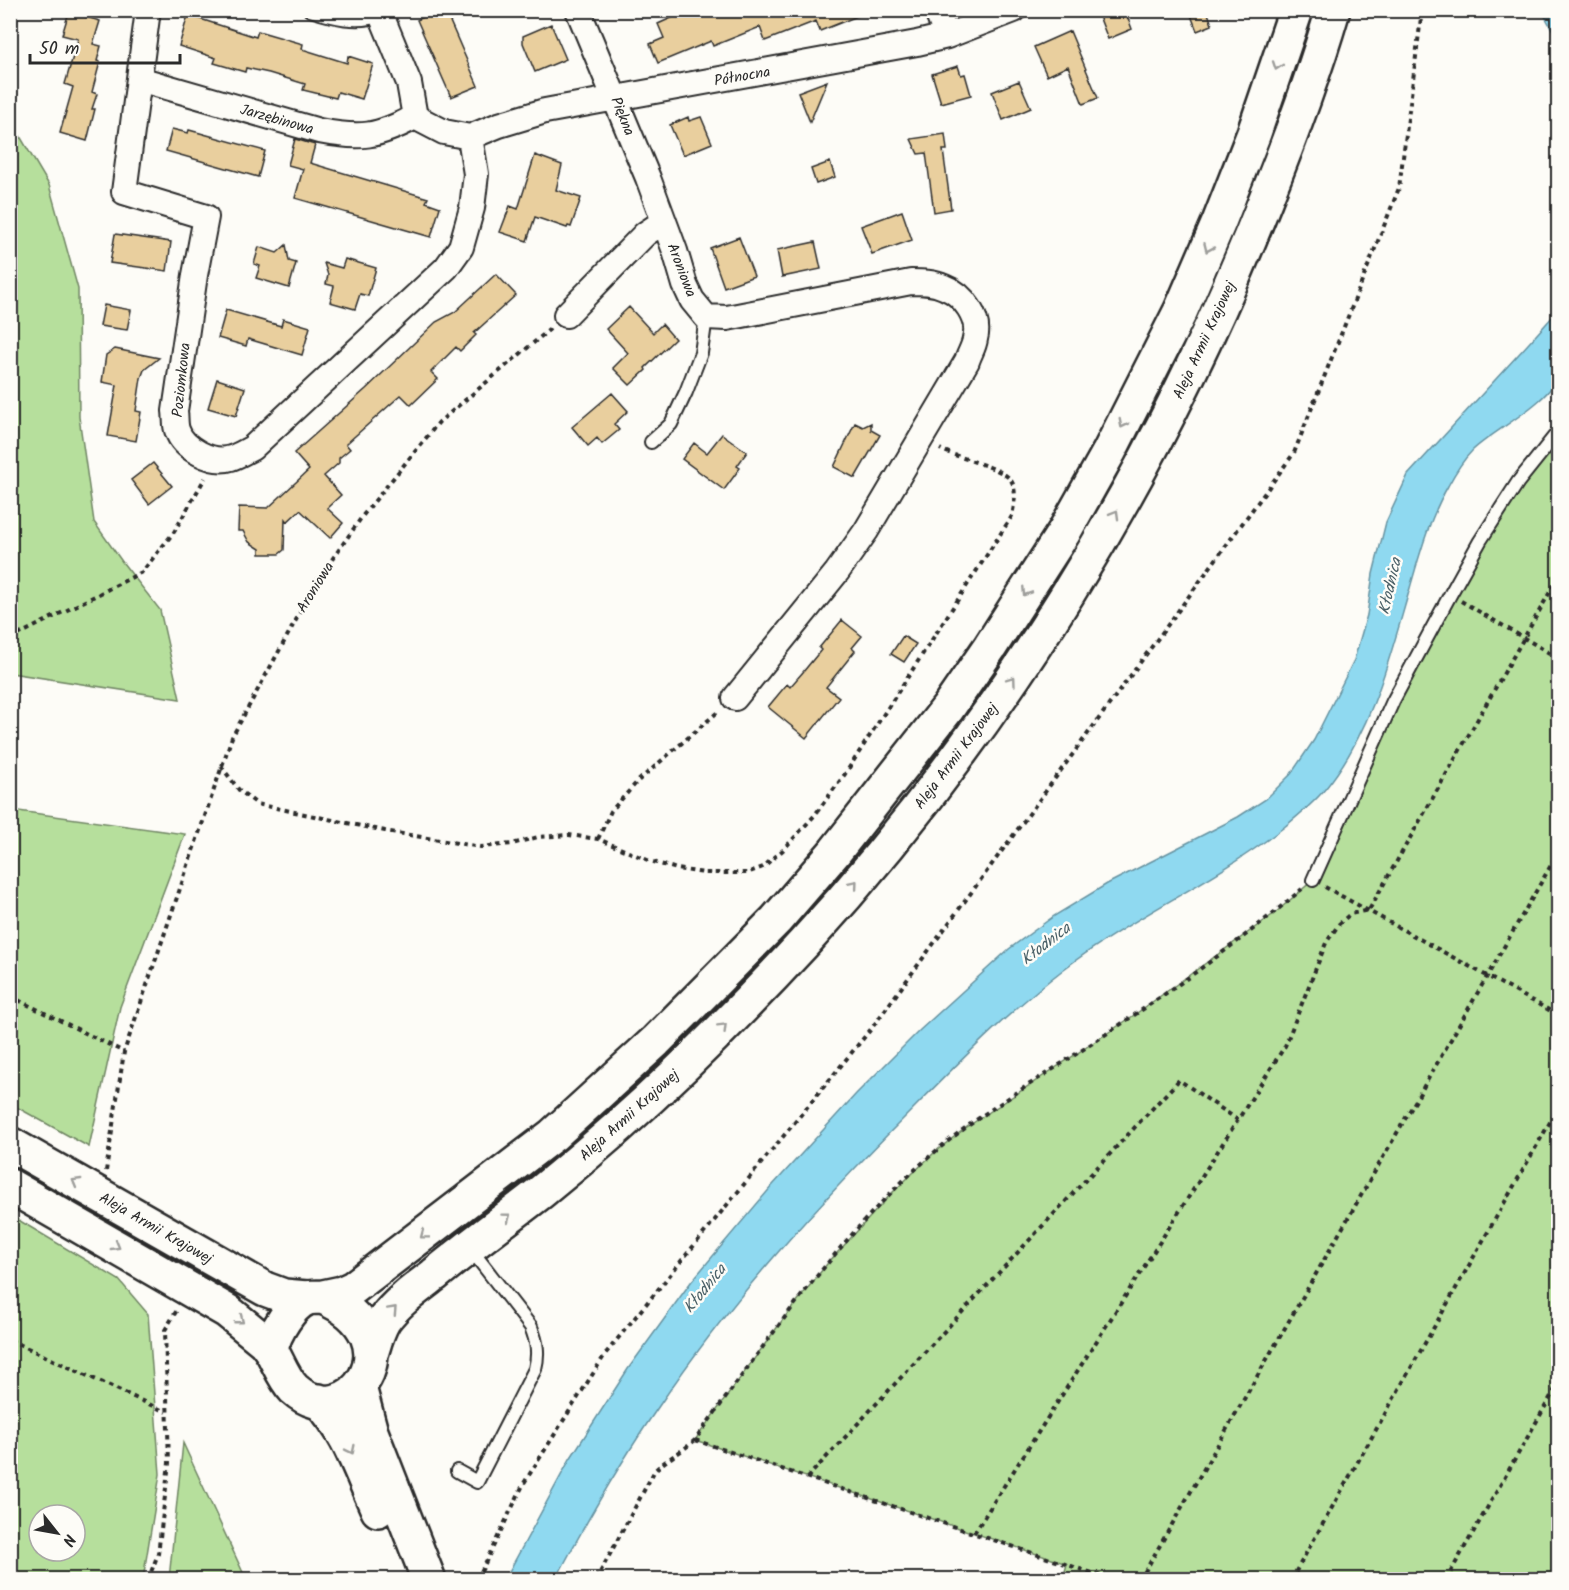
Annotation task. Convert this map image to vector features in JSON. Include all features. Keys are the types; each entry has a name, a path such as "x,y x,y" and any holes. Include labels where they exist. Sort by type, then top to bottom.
{"main road":[{"name":"Aleja Armii Krajowej","path":"10,1144 265,1289 284,1296 315,1298 353,1288 553,1135 648,1049 725,973 833,854 948,708 990,647 1064,532 1109,452 1181,310 1254,133 1296,10"},
{"name":"Aleja Armii Krajowej","path":"372,1351 379,1329 403,1299 540,1192 619,1126 743,1007 806,940 929,795 1020,670 1142,468 1212,327 1290,137 1333,10"},
{"path":"10,1186 227,1311 258,1335 271,1350 293,1388 309,1399 329,1402 347,1397 359,1387 368,1374 372,1351 367,1332 357,1319 345,1308 315,1298 283,1323 275,1334 271,1350"},
{"path":"359,1387 375,1443 421,1578"},
{"path":"319,1401 334,1419 346,1440 386,1526 421,1578"}],"street":[{"name":"Poziomkowa","path":"148,10 124,192 206,217 175,411 177,430 183,440 200,454 214,458"},
{"name":"Piękna","path":"578,10 648,178 663,222"},
{"path":"936,10 947,36"},
{"name":"Północna","path":"470,137 499,125 545,111 917,44 947,36 1014,10"},
{"path":"214,458 230,459 252,448 446,268 461,247 472,208 476,174 470,137 444,132 415,117 409,83 379,13"},
{"name":"Jarzębinowa","path":"139,79 343,136 364,136 388,131 415,117"},
{"name":"Aroniowa","path":"566,315 645,234 663,222 685,285 692,300 706,317"},
{"path":"706,317 727,318 911,282 929,282 946,287 963,299 971,310 975,322 976,338 966,362 922,440 866,531 837,572 735,698"}],"lane":[{"path":"310,10 338,18 370,19 379,13"},
{"path":"651,442 670,424 686,392 701,353 706,317"},
{"path":"1313,880 1393,701 1450,595 1480,541 1518,482 1558,432"},
{"path":"457,1471 477,1482 535,1369 537,1359 537,1340 531,1327 469,1246"}],"path":[{"path":"477,1580 524,1483 606,1353 872,1029 1294,453 1399,188 1422,10"},
{"name":"Aroniowa","path":"103,1197 124,1052 232,737 313,587 364,514 439,422 566,315"},
{"path":"221,766 239,790 257,804 385,831 481,847 512,844 538,837 569,835 598,839 650,861 677,869 704,873 747,873 763,867 814,816 845,774 1012,516 1016,495 1010,480 992,468 955,457 922,440"},
{"path":"10,639 142,572 174,532 207,476 214,458"},
{"path":"974,1533 1285,1046 1326,943 1339,924 1350,915 1368,910 1558,578"},
{"path":"1450,595 1558,658"},
{"path":"598,839 611,812 638,781 735,698"},
{"path":"1140,1580 1558,853"},
{"path":"596,1580 656,1470 695,1440 826,1264 892,1193 936,1151 967,1127 1130,1018 1275,913 1313,880 1558,1015"},
{"path":"10,996 124,1052"},
{"path":"807,1478 1179,1080 1238,1120"},
{"path":"1291,1580 1558,1108"},
{"path":"148,1580 158,1554 169,1462 165,1330"},
{"path":"10,1340 166,1412"},
{"path":"1446,1580 1558,1384"},
{"path":"695,1440 1113,1580"}],"green space":[{"path":"11,121 49,185 78,289 79,417 94,522 160,610 180,699 11,673"},
{"path":"1558,432 1558,1579 1063,1579 1067,1564 695,1440 784,1318 827,1264 892,1193 936,1151 967,1127 1130,1018 1275,913 1313,880 1393,701 1480,541"},
{"path":"11,810 185,834 120,1007 89,1147 11,1104"},
{"path":"10,1215 119,1280 148,1314 160,1474 143,1579 11,1579"},
{"path":"183,1443 246,1579 169,1579"}],"water":[{"path":"1542,11 1558,11 1558,40"},
{"name":"Kłodnica","path":"1558,307 1560,359 1554,384 1534,405 1472,451 1451,481 1426,536 1387,667 1368,718 1342,766 1326,788 1300,814 1257,847 1118,932 1064,969 984,1038 876,1146 746,1290 687,1366 631,1448 556,1579 505,1579 570,1459 628,1369 691,1282 772,1186 856,1094 920,1030 1009,949 1054,916 1107,884 1238,817 1266,799 1291,774 1314,740 1354,660 1367,615 1373,574 1386,522 1408,475 1554,315"}],"building":[{"path":"439,10 445,10 478,86 451,97 417,20"},
{"path":"689,10 870,11 820,31 816,21 765,41 760,27 713,46 711,41 658,63 650,44 664,38 658,24"},
{"path":"1111,10 1125,10 1132,29 1108,39 1099,16"},
{"path":"1189,10 1207,10 1212,25 1197,31"},
{"path":"69,12 100,21 93,44 101,46 97,61 100,62 92,92 97,94 87,141 60,133 73,87 65,84 78,39 62,35"},
{"path":"188,15 256,37 258,31 303,44 302,49 347,63 348,56 373,64 362,99 338,92 336,98 303,90 305,84 269,73 246,68 245,72 214,63 216,58 179,46"},
{"path":"551,24 566,59 535,72 523,43 523,36"},
{"path":"1070,31 1098,98 1083,104 1068,66 1047,76 1034,47"},
{"path":"958,66 961,75 965,74 971,95 941,103 932,74"},
{"path":"827,81 810,122 798,92"},
{"path":"1019,81 1031,108 1003,120 992,92"},
{"path":"688,117 689,121 701,117 712,143 683,155 670,125"},
{"path":"172,129 188,133 189,130 265,151 258,177 166,151"},
{"path":"945,134 947,150 943,150 951,209 934,212 926,153 918,154 911,139"},
{"path":"295,139 315,145 310,163 428,198 426,202 440,207 431,237 295,198 303,169 288,165"},
{"path":"535,155 562,165 556,190 581,198 571,227 567,228 535,217 527,241 500,232 510,206 518,209"},
{"path":"830,162 835,177 816,184 811,169"},
{"path":"902,211 912,240 872,254 861,226"},
{"path":"115,234 171,242 167,271 110,263"},
{"path":"739,237 754,276 724,287 710,248"},
{"path":"815,242 821,269 782,277 777,250"},
{"path":"286,245 289,261 296,263 289,288 256,278 260,266 254,264 259,247 277,253"},
{"path":"345,259 376,268 368,296 360,294 355,309 330,302 334,286 326,284 328,275 324,263 342,268"},
{"path":"496,274 516,295 474,333 476,335 460,351 456,347 431,372 438,379 411,405 401,395 346,444 350,449 324,476 341,495 327,508 343,523 330,538 300,510 287,522 285,519 284,550 279,554 260,554 260,549 249,542 243,531 238,531 239,507 268,508 309,470 294,453 436,322 455,312"},
{"path":"104,305 131,310 127,330 100,326"},
{"path":"629,307 653,333 662,324 675,339 630,385 613,368 628,353 606,329"},
{"path":"226,310 281,326 283,319 310,327 302,355 248,339 246,346 218,338"},
{"path":"115,349 159,358 144,370 141,378 136,411 141,412 136,441 108,436 117,385 102,382 106,355"},
{"path":"217,379 245,388 236,416 208,408"},
{"path":"612,393 628,411 614,424 619,430 602,444 597,438 588,446 572,427"},
{"path":"855,423 863,427 871,423 871,430 880,435 855,478 834,467"},
{"path":"722,434 747,452 737,466 740,468 724,490 682,459 694,443 707,453"},
{"path":"153,463 172,486 149,504 131,480"},
{"path":"842,620 862,636 852,648 855,651 826,687 839,697 806,738 768,707 787,684 790,687 803,672"},
{"path":"903,636 916,644 904,662 891,654"}]}
